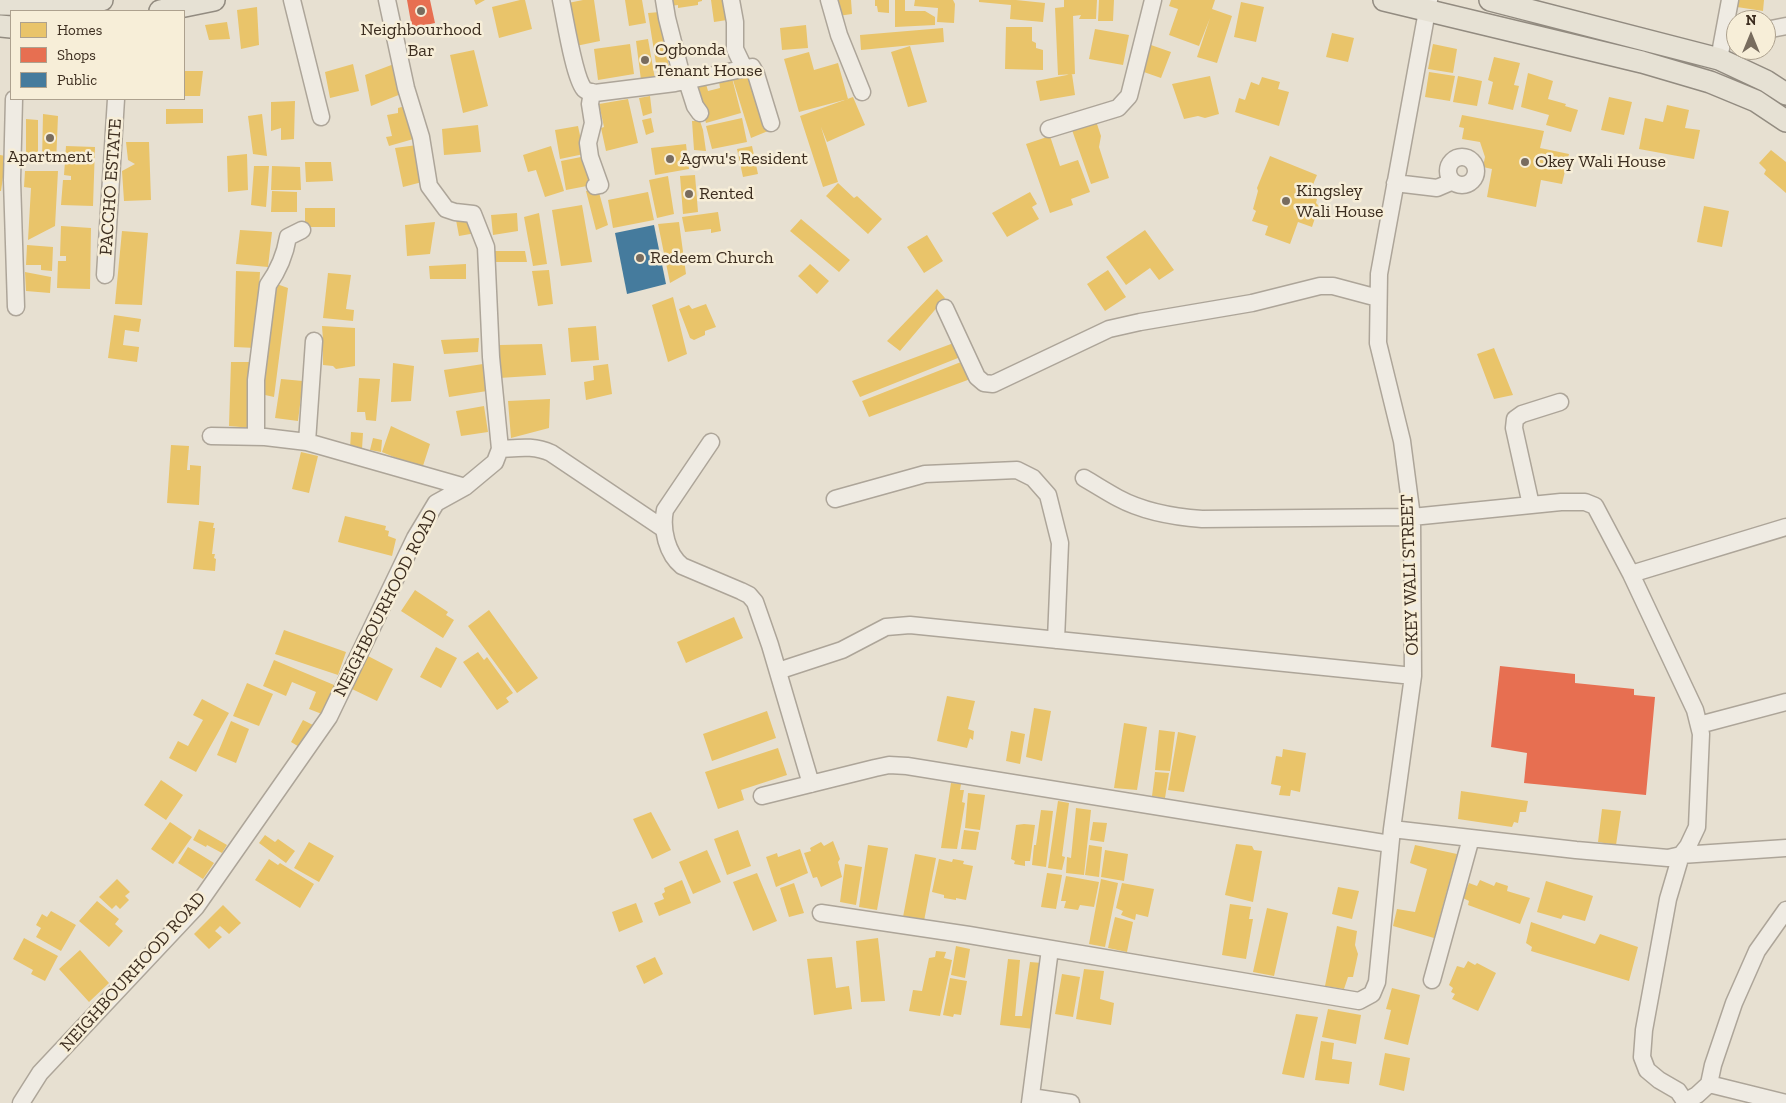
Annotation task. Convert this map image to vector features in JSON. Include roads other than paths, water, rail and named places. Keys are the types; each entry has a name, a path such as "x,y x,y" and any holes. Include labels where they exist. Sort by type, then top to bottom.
{"main road":[{"path":"13,3 40,5 102,0"},
{"path":"165,10 214,0"},
{"path":"1384,0 1428,5 1710,82 1756,101 1786,121"},
{"path":"1490,0 1719,60 1766,81 1786,94"}],"street":[{"path":"292,0 321,117"},
{"path":"387,0 406,88 421,137 429,186 446,209 473,214 486,247 491,357 500,449 541,448 664,529"},
{"path":"562,0 575,65 583,88 592,92 685,81 752,66 771,123"},
{"path":"664,0 667,18 685,81 695,106 700,113"},
{"path":"731,0 735,22 735,49 744,68"},
{"path":"829,0 839,35 862,92"},
{"path":"1049,129 1118,108 1129,96 1153,0"},
{"name":"OKEY WALI STREET","path":"1050,949 1359,1001 1372,994 1377,982 1391,836 1413,676 1412,517 1402,441 1378,343 1379,274 1428,5"},
{"path":"1719,60 1726,45"},
{"path":"592,92 590,104 593,123 588,143 590,158 600,185 596,186"},
{"path":"14,100 12,180 16,307"},
{"name":"PACCHO ESTATE","path":"105,275 116,100"},
{"path":"1395,183 1437,188 1451,182"},
{"path":"256,437 256,380 268,285 275,275 285,252 288,237 302,230"},
{"path":"945,308 977,377 984,383 993,384 1109,329 1140,322 1252,303 1320,286 1333,286 1378,298"},
{"path":"307,442 314,342"},
{"path":"1530,505 1514,428 1515,419 1522,414 1560,402"},
{"path":"211,436 256,437 307,442 465,487"},
{"path":"711,442 665,510 664,529 671,553 675,561 682,566 742,591 755,602 778,671 811,784"},
{"name":"NEIGHBOURHOOD ROAD","path":"21,1103 40,1073 196,907 329,717 415,538 436,503 465,487 495,462 500,449"},
{"path":"835,499 925,474 1017,470 1033,478 1048,495 1060,543 1056,640"},
{"path":"1084,478 1120,499 1173,517 1202,520 1412,517 1530,505 1584,502 1594,506 1631,574 1696,710 1701,734 1697,826 1688,846 1681,855 1668,900 1644,1030 1642,1057 1647,1070 1659,1080 1678,1090 1686,1102 1697,1096 1709,1084 1713,1065 1734,1003 1756,952 1786,910"},
{"path":"1631,574 1786,527"},
{"path":"778,671 842,650 886,627 910,625 1413,676"},
{"path":"1699,725 1786,702"},
{"path":"762,796 889,765 907,766 1391,836 1471,838 1668,858 1681,855 1786,848"},
{"path":"1432,980 1471,838"},
{"path":"821,913 1050,949 1030,1100 1071,1103"},
{"path":"1709,1084 1786,1103"}],"place":[{"name":"Neighbourhood Bar","path":"421,11"},
{"name":"Ogbonda Tenant House","path":"645,60"},
{"name":"Apartment","path":"50,138"},
{"name":"Agwu's Resident","path":"670,159"},
{"name":"Okey Wali House","path":"1525,162"},
{"name":"Rented","path":"689,194"},
{"name":"Kingsley Wali House","path":"1286,201"},
{"name":"Redeem Church","path":"640,258"}]}
